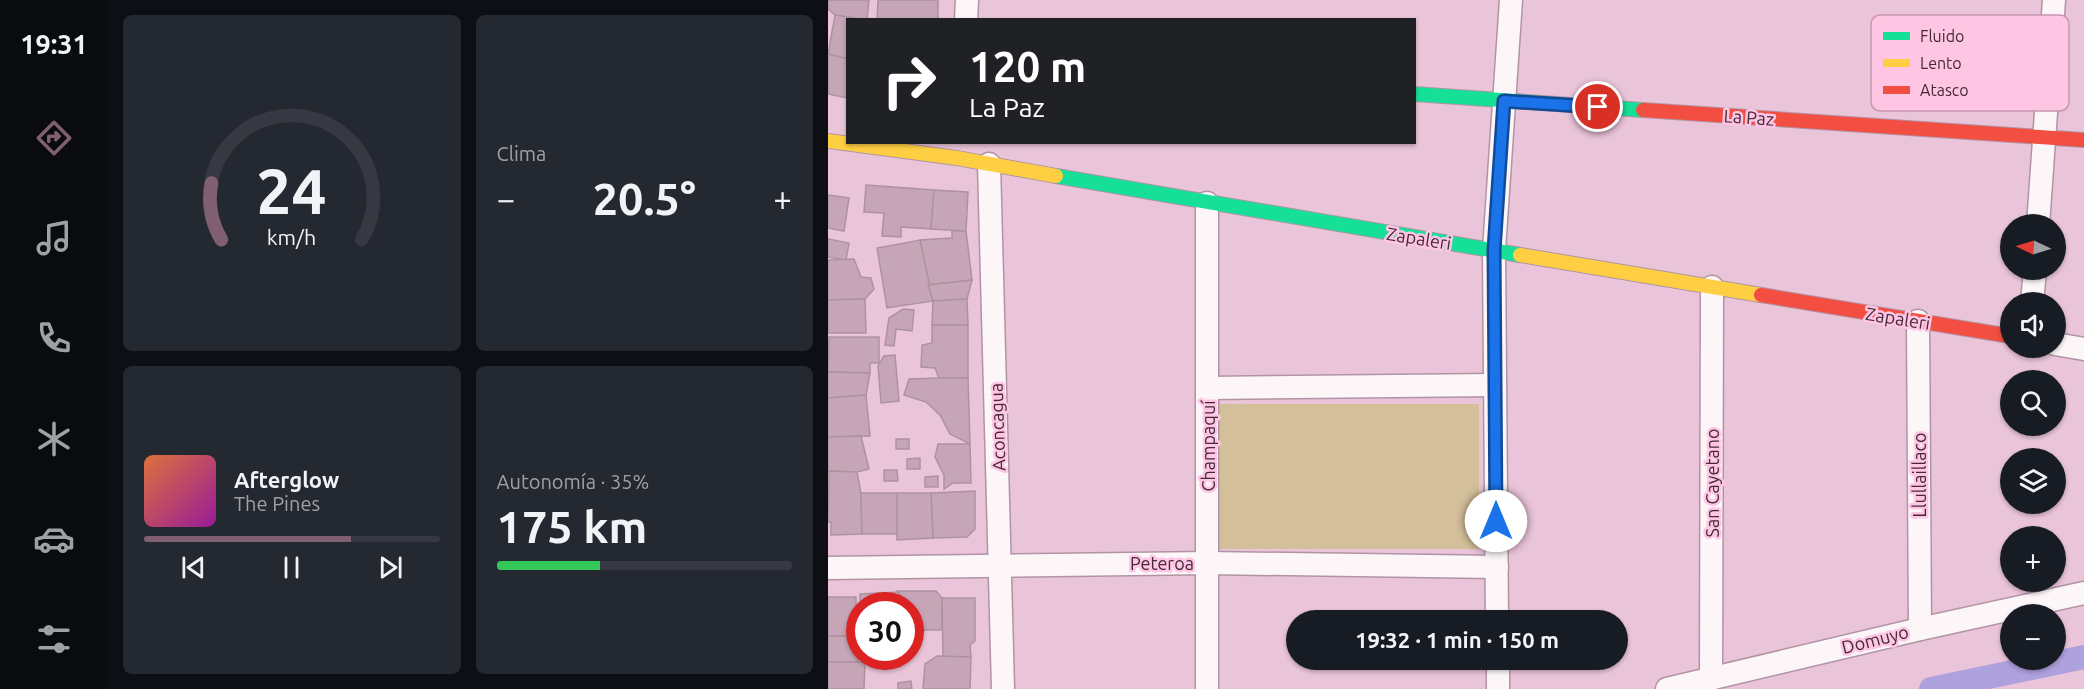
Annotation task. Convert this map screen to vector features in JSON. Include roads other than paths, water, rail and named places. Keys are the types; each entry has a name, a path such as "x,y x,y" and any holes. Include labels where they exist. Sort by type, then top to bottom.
{"street":[{"path":"966,18 968,0"},
{"path":"1497,610 1494,250 1511,0"},
{"path":"2053,15 2054,0"},
{"name":"La Paz","path":"1416,94 2084,140"},
{"path":"2039,214 2046,111"},
{"name":"Zapaleri","path":"828,141 846,142"},
{"name":"Zapaleri","path":"871,144 957,150 989,164 1207,203 2000,334"},
{"name":"Aconcagua","path":"989,164 1003,689"},
{"name":"Champaquí","path":"1207,203 1207,689"},
{"name":"San Cayetano","path":"1711,679 1712,287"},
{"name":"Llullaillaco","path":"1918,321 1920,629"},
{"path":"2066,346 2084,349"},
{"path":"1208,388 1495,385"},
{"name":"Peteroa","path":"828,568 1208,563 1497,567"},
{"name":"Domuyo","path":"1667,689 2084,593"},
{"path":"1498,670 1498,689"}],"waterway":[{"path":"1931,689 2084,657"}]}
